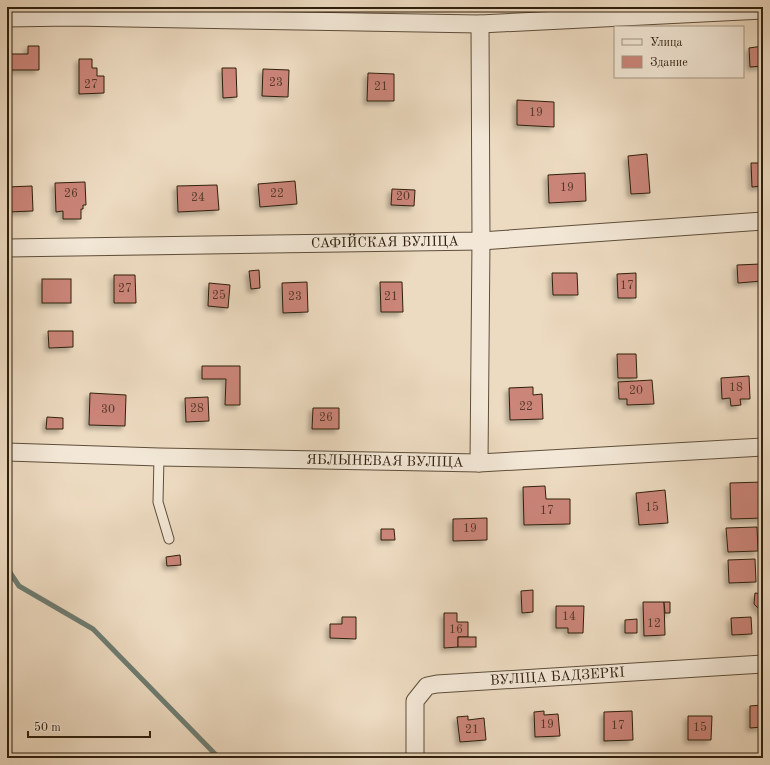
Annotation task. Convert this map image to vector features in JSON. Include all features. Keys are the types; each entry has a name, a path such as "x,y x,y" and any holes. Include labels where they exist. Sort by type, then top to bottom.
{"street":[{"path":"7,18 71,17 480,24 763,10"},
{"path":"479,463 481,241 480,24"},
{"name":"САФІЙСКАЯ ВУЛІЦА","path":"7,248 481,241 763,221"},
{"name":"ЯБЛЫНЕВАЯ ВУЛІЦА","path":"7,452 159,457 479,463 763,447"},
{"name":"ВУЛІЦА БАДЗЕРКІ","path":"415,758 415,701 427,686 437,684 763,664"}],"lane":[{"path":"159,457 158,502 169,539"}],"building":[{"path":"28,46 39,46 39,70 7,70 7,47 10,47 10,54 28,54"},
{"path":"763,46 763,66 750,67 749,48"},
{"path":"79,59 92,59 92,68 97,68 97,76 104,76 104,93 79,94"},
{"path":"222,68 236,68 237,97 223,98"},
{"path":"263,69 289,70 288,97 262,96"},
{"path":"368,73 394,74 394,101 367,101"},
{"path":"517,100 554,102 554,127 517,125"},
{"path":"647,154 650,193 631,194 628,156"},
{"path":"751,163 763,163 763,186 752,187"},
{"path":"585,173 586,201 549,203 548,175"},
{"path":"295,181 297,204 260,207 258,184"},
{"path":"85,182 86,205 83,205 83,209 81,209 81,219 63,219 63,211 56,212 55,183"},
{"path":"217,185 219,210 178,212 177,186"},
{"path":"32,186 33,211 7,212 7,187"},
{"path":"392,189 415,190 414,206 391,205"},
{"path":"761,264 762,281 738,283 737,265"},
{"path":"259,270 260,288 251,289 249,271"},
{"path":"552,273 577,273 578,295 553,295"},
{"path":"636,273 636,298 618,298 617,274"},
{"path":"114,275 135,275 136,303 114,303"},
{"path":"42,279 71,279 71,303 42,303"},
{"path":"307,282 308,312 283,313 282,283"},
{"path":"380,282 402,282 403,312 381,312"},
{"path":"209,283 230,285 228,308 208,306"},
{"path":"48,331 73,331 73,347 49,348"},
{"path":"617,354 636,354 637,378 618,378"},
{"path":"202,366 240,366 240,405 225,405 226,379 202,379"},
{"path":"749,376 750,399 740,399 741,405 731,406 730,398 722,399 721,378"},
{"path":"652,380 654,404 627,405 627,399 619,399 618,382"},
{"path":"533,387 533,395 542,394 543,419 510,420 509,388"},
{"path":"90,393 126,395 125,426 89,425"},
{"path":"208,397 209,421 186,422 185,398"},
{"path":"313,408 339,408 339,429 312,429"},
{"path":"47,417 63,418 63,429 46,429"},
{"path":"763,482 763,518 731,519 730,483"},
{"path":"545,486 546,499 570,499 570,524 524,525 523,487"},
{"path":"665,490 668,523 639,525 636,493"},
{"path":"487,518 487,540 453,541 453,519"},
{"path":"757,527 758,551 728,552 726,528"},
{"path":"381,529 394,529 395,540 381,540"},
{"path":"180,555 181,565 167,566 166,557"},
{"path":"755,559 756,582 729,583 728,560"},
{"path":"533,590 533,612 522,613 521,591"},
{"path":"755,593 763,594 763,613 754,604"},
{"path":"643,602 664,602 665,635 644,636"},
{"path":"664,602 670,602 670,613 665,613"},
{"path":"556,606 584,606 583,633 568,633 568,628 556,628"},
{"path":"444,613 457,613 457,622 468,622 468,637 458,637 458,647 444,648"},
{"path":"342,617 356,617 356,639 330,638 330,624 342,624"},
{"path":"751,617 752,634 732,635 731,618"},
{"path":"637,619 637,633 625,633 625,620"},
{"path":"458,637 476,637 476,647 458,647"},
{"path":"762,705 762,727 750,728 750,706"},
{"path":"544,711 544,715 558,714 560,736 535,737 534,712"},
{"path":"632,711 633,740 604,741 604,712"},
{"path":"468,716 468,720 484,718 486,740 460,742 457,717"},
{"path":"688,716 712,716 711,740 688,740"}],"waterway":[{"path":"7,568 19,586 93,629 219,758"}]}
